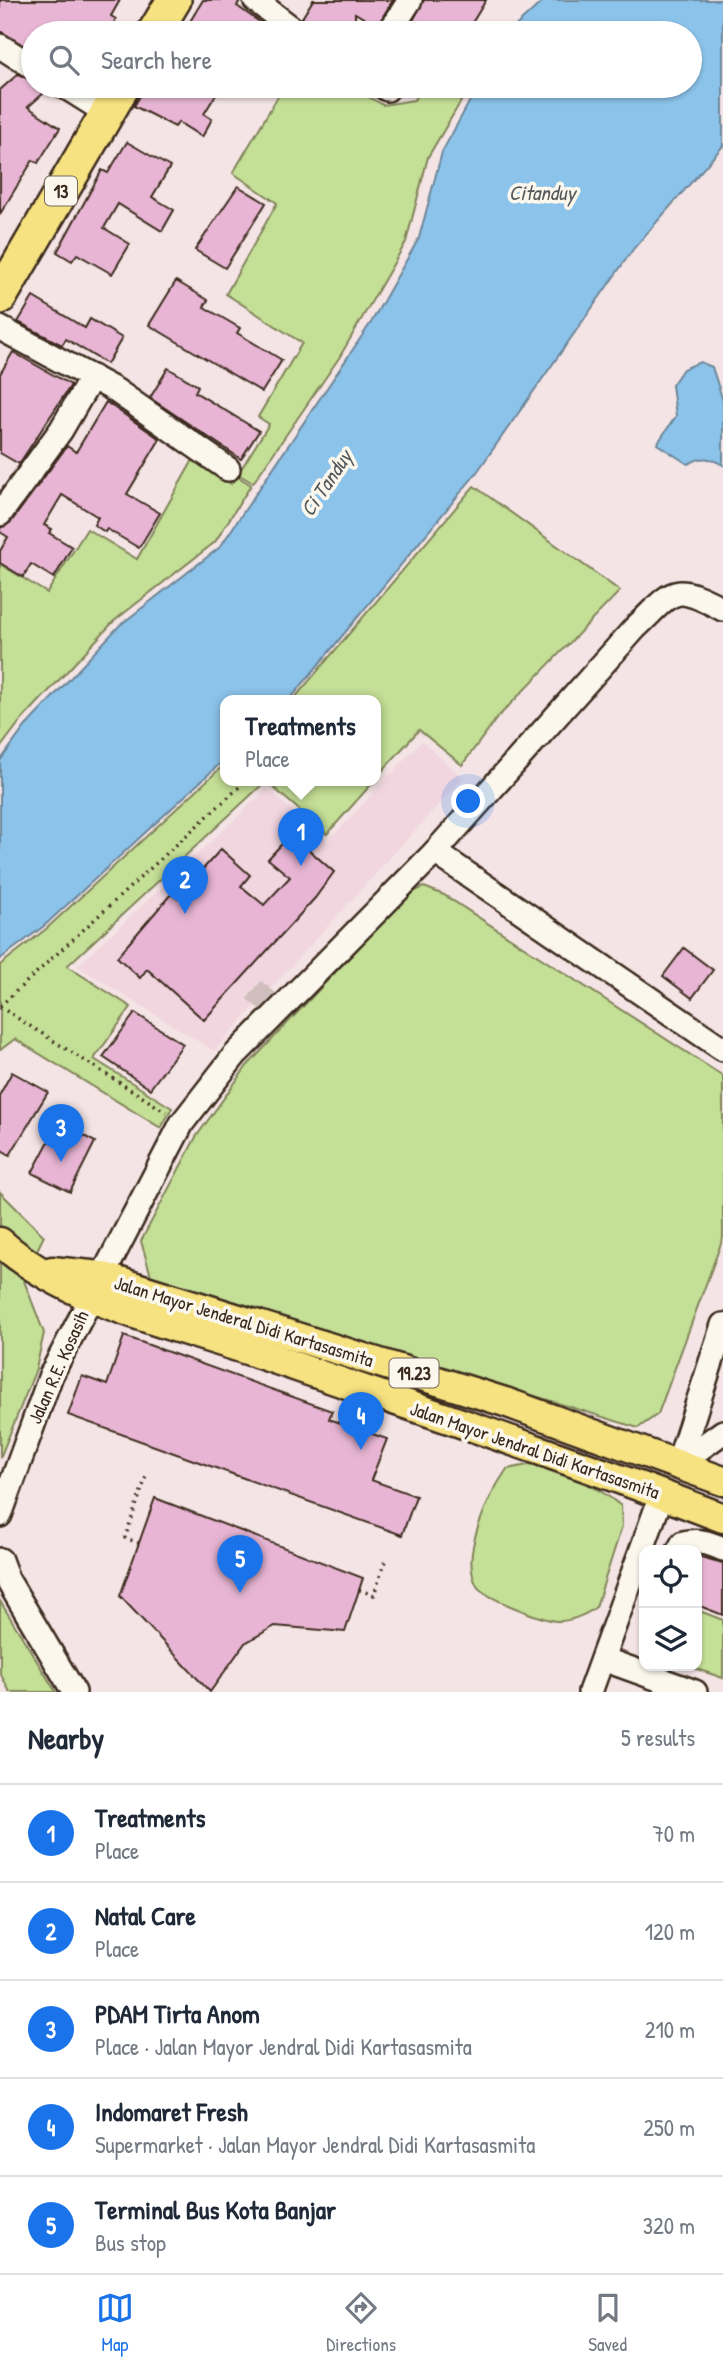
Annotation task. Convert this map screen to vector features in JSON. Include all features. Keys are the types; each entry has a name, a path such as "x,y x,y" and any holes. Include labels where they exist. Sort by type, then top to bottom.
{"highway":[{"path":"161,21 174,0"},
{"name":"13","path":"0,298 115,99"}],"main road":[{"name":"Jalan Mayor Jenderal Didi Kartasasmita","path":"0,1242 40,1269 95,1287 505,1402 723,1481"},
{"name":"Jalan Mayor Jendral Didi Kartasasmita","path":"95,1287 180,1327 662,1494 723,1518"}],"street":[{"path":"255,0 282,21"},
{"path":"397,21 410,0"},
{"path":"0,46 21,59"},
{"path":"0,328 92,377 166,424 228,469"},
{"path":"0,514 61,430 92,377"},
{"name":"Jalan R.E. Kosasih","path":"0,1515 51,1375 95,1287 182,1123 232,1058 435,852 635,628 670,594 680,590 690,592 723,609"},
{"path":"435,852 723,1049"},
{"path":"678,1464 723,1325"},
{"path":"678,1464 718,1441"},
{"path":"590,1692 662,1494"},
{"path":"682,1545 691,1541 705,1541 723,1549"},
{"path":"0,1560 7,1579 74,1692"},
{"path":"603,1659 695,1692"}],"path":[{"path":"182,1123 0,1007 240,786"},
{"path":"139,1543 125,1538 146,1477"},
{"path":"359,1590 374,1595 385,1561"}],"shaded area":[{"path":"422,741 463,778 214,1051 77,966 267,789 328,841"}],"green space":[{"path":"277,98 370,98 383,105 415,98 463,98 428,157 406,242 339,358 253,483 238,474 269,424 258,417 302,343 226,294 277,203 233,173"},
{"path":"193,460 231,484 237,476 251,485 215,542 114,621 19,723 0,748 0,564 47,593 87,529 137,559"},
{"path":"474,486 620,591 497,718 462,765 419,730 381,772 381,695 297,695"},
{"path":"220,769 220,786 261,786 67,966 131,1007 94,1059 172,1108 161,1128 15,1039 0,1050 0,965 46,929"},
{"path":"272,786 370,786 327,834"},
{"path":"424,887 444,895 723,1076 723,1238 658,1414 638,1428 151,1276 141,1241 196,1137 247,1066 409,894"},
{"path":"0,1192 44,1236 36,1252 18,1242 0,1226"},
{"path":"0,1261 21,1273 44,1333 36,1369 0,1458"},
{"path":"533,1464 590,1485 621,1506 622,1526 596,1607 572,1619 556,1621 501,1602 477,1586 472,1573 478,1526 492,1494 507,1469"},
{"path":"0,1601 56,1692 10,1692 0,1673"},
{"path":"702,1612 723,1620 723,1678 702,1671"}],"water":[{"name":"Citanduy","path":"544,0 723,0 723,146 634,248 475,475 293,695 220,695 220,764 44,926 0,959 0,761 25,727 119,626 220,547 372,321 419,238 442,152 471,98 702,98 702,21 521,21"},
{"path":"700,362 712,367 723,401 723,465 706,459 688,464 657,444 676,416 672,385 683,369"}],"building":[{"path":"0,0 120,0 111,16 116,19 115,21 21,21 21,44 0,31"},
{"path":"203,0 240,0 237,6 258,21 190,21"},
{"path":"313,0 393,0 380,21 369,21 355,13 355,21 307,21 302,18"},
{"path":"424,0 486,0 473,21 413,21"},
{"path":"18,74 21,75 21,98 38,98 28,107 60,128 38,163 33,160 0,214 0,90"},
{"path":"139,98 214,98 204,114 212,119 202,137 178,122 175,127 134,106"},
{"path":"127,142 170,167 152,197 174,210 162,231 118,204 104,228 130,244 112,274 77,254 72,261 57,252 102,170 108,173"},
{"path":"238,186 266,203 225,268 195,250"},
{"path":"176,281 208,300 204,307 240,328 237,333 282,360 262,392 149,325"},
{"path":"33,297 85,328 90,319 122,338 107,364 66,339 62,345 18,322"},
{"path":"13,352 71,385 19,464 0,453 0,374"},
{"path":"168,368 198,386 195,392 259,431 241,459 150,398"},
{"path":"106,402 160,439 127,494 160,513 139,548 107,529 105,532 94,525 98,517 62,495 44,525 52,529 49,533 72,547 54,578 31,564 23,577 0,563 0,551 8,537 0,532 0,528 11,522 67,446 76,452"},
{"path":"291,834 334,872 315,898 204,1020 147,969 140,978 117,957 171,894 177,898 221,849 250,875 241,886 264,905 290,877 268,859"},
{"path":"684,948 713,970 692,998 663,976"},
{"path":"135,1013 183,1044 150,1089 103,1057"},
{"path":"12,1072 48,1092 10,1155 0,1149 0,1094"},
{"path":"59,1122 95,1142 70,1192 32,1173"},
{"path":"124,1336 332,1411 329,1419 387,1439 371,1480 416,1496 402,1535 68,1415 82,1376 107,1385"},
{"path":"155,1498 363,1578 345,1632 275,1626 245,1643 210,1692 120,1596"},
{"path":"702,1557 723,1563 723,1615 702,1607"}],"tunnel":[{"path":"254,990 279,1010"}],"place":[{"name":"Treatments","path":"301,866"},
{"name":"Natal Care","path":"185,914"},
{"name":"PDAM Tirta Anom","path":"61,1162"},
{"name":"Indomaret Fresh","path":"361,1450"},
{"name":"Terminal Bus Kota Banjar","path":"240,1593"}],"water label":[{"name":"Ci Tanduy","path":"326,483"}]}
